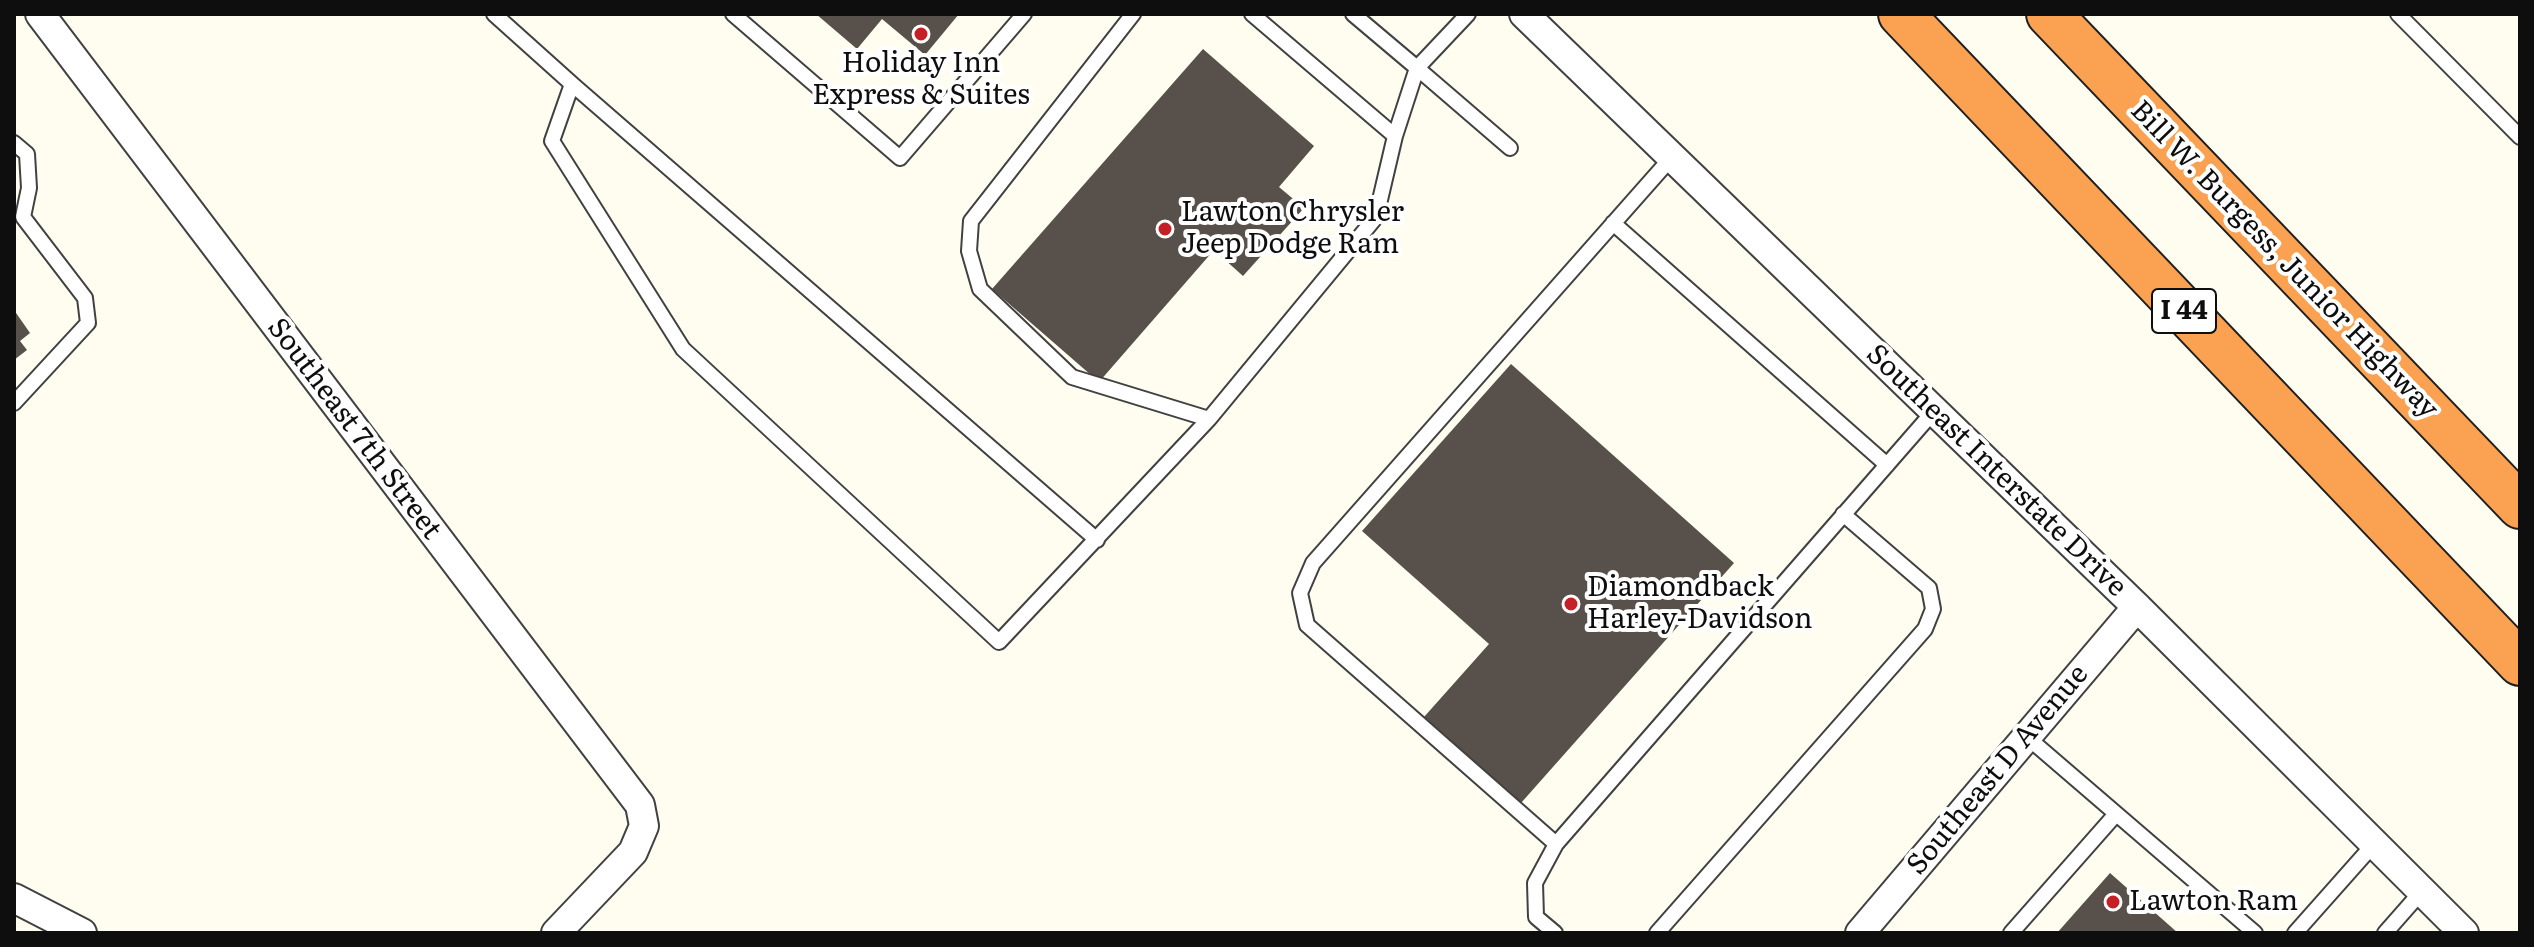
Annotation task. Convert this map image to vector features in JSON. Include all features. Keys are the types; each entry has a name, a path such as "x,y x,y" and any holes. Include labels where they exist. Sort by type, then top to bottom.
{"highway":[{"name":"I 44","path":"1901,14 2520,663"},
{"name":"Bill W. Burgess, Junior Highway","path":"2049,14 2520,506"}],"street":[{"name":"Southeast 7th Street","path":"40,14 640,805 644,826 633,852 556,933"},
{"name":"Southeast Interstate Drive","path":"1524,14 2137,607 2464,933"},
{"name":"Southeast D Avenue","path":"1860,933 2137,607"},
{"path":"14,898 82,933"}],"lane":[{"path":"494,14 1097,540"},
{"path":"733,14 900,158 1024,14"},
{"path":"1133,14 971,221 969,251 980,289 1072,377 1209,419"},
{"path":"1252,14 1395,136"},
{"path":"1353,14 1510,148"},
{"path":"572,84 552,141 683,349 999,642 1209,419 1376,217 1395,136 1417,68 1468,14"},
{"path":"2398,14 2520,137"},
{"path":"14,143 27,154 29,188 23,217 85,298 88,323 14,403"},
{"path":"1556,844 1307,625 1300,593 1313,563 1672,157"},
{"path":"1613,223 1887,465"},
{"path":"1555,933 1536,917 1535,883 1556,844 1934,411"},
{"path":"1657,933 1925,629 1933,609 1929,588 1843,514"},
{"path":"2027,737 2255,933"},
{"path":"2011,933 2116,814"},
{"path":"2295,933 2374,844"},
{"path":"2385,933 2422,891"}],"building":[{"name":"Holiday Inn Express & Suites","path":"816,14 959,14 925,55 882,19 857,49"},
{"name":"Lawton Chrysler Jeep Dodge Ram","path":"1203,49 1314,146 1279,187 1304,208 1243,276 1214,250 1099,382 992,289"},
{"path":"14,310 30,333 20,341 27,350 14,360"},
{"name":"Diamondback Harley-Davidson","path":"1511,364 1734,563 1521,803 1424,717 1489,644 1362,531"},
{"name":"Lawton Ram","path":"2110,873 2178,933 2057,933"}],"place":[{"name":"Holiday Inn Express & Suites","path":"921,34"},
{"name":"Lawton Chrysler Jeep Dodge Ram","path":"1165,229"},
{"name":"Diamondback Harley-Davidson","path":"1571,604"},
{"name":"Lawton Ram","path":"2113,902"}]}
